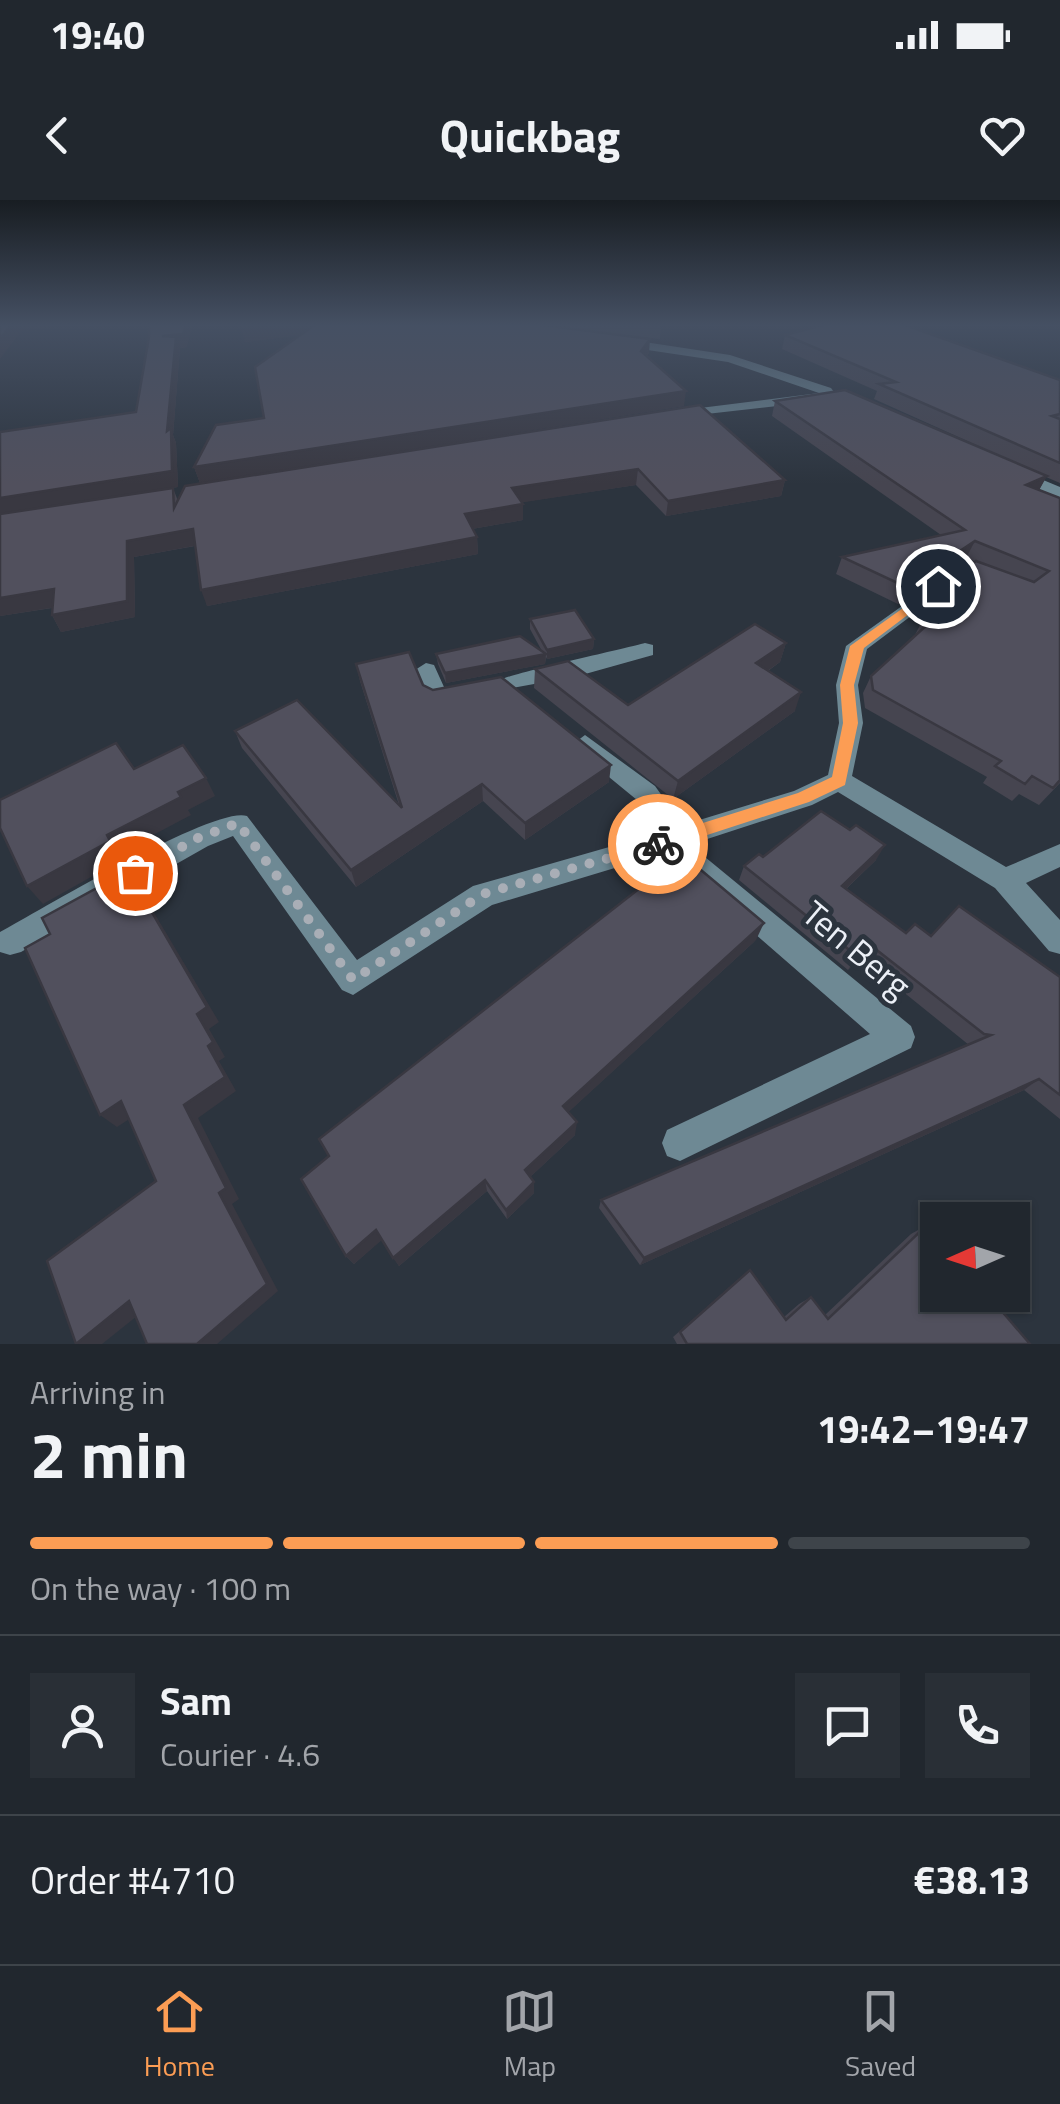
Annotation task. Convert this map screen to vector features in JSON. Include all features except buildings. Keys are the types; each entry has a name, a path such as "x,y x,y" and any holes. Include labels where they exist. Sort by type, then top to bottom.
{"street":[{"path":"732,406 745,385 741,377"},
{"path":"656,419 732,406 838,396 784,377"},
{"path":"992,463 1060,493"},
{"path":"839,780 851,723 847,685 857,646 965,567 1025,590"},
{"path":"426,670 437,696 644,650"},
{"path":"507,682 538,706"},
{"name":"Ten Berg","path":"569,731 646,793 695,865 899,1036 680,1143"},
{"path":"10,942 198,838 238,823 353,980 483,894 803,798 839,780"},
{"path":"839,780 1005,880 1060,941"},
{"path":"1005,880 1060,855"}],"way so far":[{"path":"135,873 198,838 238,823 353,980 483,894 658,844"}],"route":[{"path":"658,844 803,798 839,780 851,723 847,685 857,646 938,586"}]}
